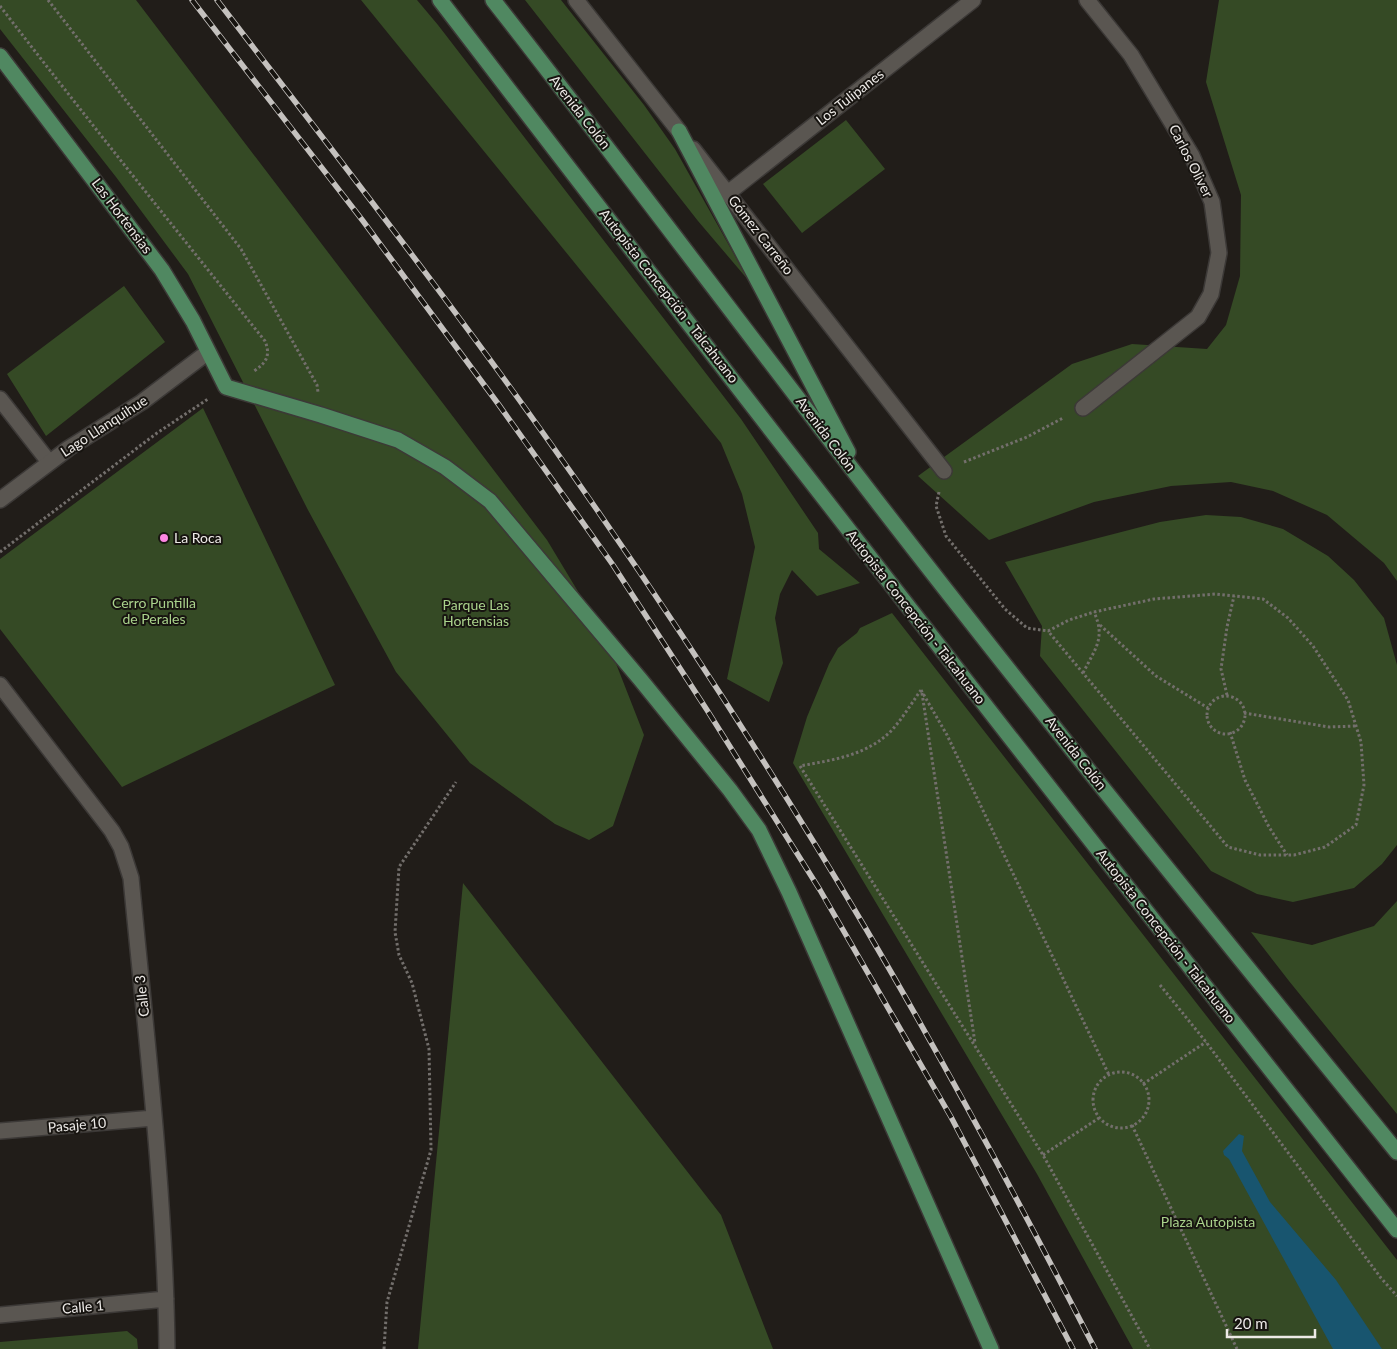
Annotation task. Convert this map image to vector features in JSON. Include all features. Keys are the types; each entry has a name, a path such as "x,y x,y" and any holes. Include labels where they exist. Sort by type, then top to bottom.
{"main road":[{"name":"Autopista Concepción - Talcahuano","path":"440,0 851,533 1397,1230"},
{"name":"Avenida Colón","path":"493,0 688,252 869,491 1164,864 1397,1152"},
{"name":"Las Hortensias","path":"0,56 162,270 193,321 226,388"},
{"path":"679,131 869,491"},
{"path":"226,388 321,415 398,440 446,467 490,501 634,672 730,790 759,830 789,892 991,1349"}],"street":[{"name":"Gómez Carreño","path":"576,0 944,471"},
{"name":"Los Tulipanes","path":"728,193 973,0"},
{"name":"Carlos Oliver","path":"1083,408 1198,317 1210,294 1219,253 1212,202 1192,156 1131,55 1087,0"},
{"name":"Lago Llanquihue","path":"0,500 49,462 134,407 208,352"},
{"path":"0,399 49,462"},
{"name":"Calle 3","path":"0,685 112,831 131,878 163,1232 167,1349"},
{"name":"Pasaje 10","path":"0,1131 154,1118"},
{"name":"Calle 1","path":"0,1315 166,1299"}],"path":[{"path":"48,0 240,249 317,385 321,415"},
{"path":"0,6 93,127 151,197 265,342 268,349 266,362 260,367 157,433 0,552"},
{"path":"1048,631 1228,846 1260,855 1294,855 1325,847 1356,825 1364,785 1361,742 1348,700 1312,646 1288,618 1263,599 1216,594 1154,600 1094,612 1069,620 1048,631 1027,628 1006,610 946,536 936,506 944,471 1027,437 1083,408"},
{"path":"1228,696 1221,669 1234,596"},
{"path":"1094,612 1100,625 1156,676 1208,708"},
{"path":"1083,673 1098,643 1100,625"},
{"path":"921,690 899,722 876,743 850,756 800,766 1043,1155 1150,1349"},
{"path":"921,690 975,1046"},
{"path":"921,690 947,735 1109,1075"},
{"path":"1228,696 1236,699 1242,705 1244,713 1240,728 1220,734 1211,727 1206,717 1208,708 1215,700 1228,696"},
{"path":"1244,713 1329,727 1356,726"},
{"path":"1230,732 1245,780 1269,827 1287,855"},
{"path":"384,1349 388,1302 431,1150 429,1049 412,983 399,955 395,932 399,867 456,782"},
{"path":"1160,985 1206,1042 1381,1278 1397,1296"},
{"path":"1143,1084 1206,1042"},
{"path":"1118,1072 1136,1077 1143,1084 1148,1099 1148,1107 1139,1121 1125,1127 1111,1126 1099,1118 1094,1109 1093,1099 1095,1089 1100,1081 1118,1072"},
{"path":"1043,1155 1099,1118"},
{"path":"1132,1125 1237,1349"}],"green space":[{"name":"Parque Las Hortensias","path":"0,0 136,0 547,540 606,638 644,735 613,826 589,840 555,824 470,763 396,672 308,510 188,274 116,177 0,29"},
{"path":"361,0 417,0 741,419 818,533 819,549 860,583 817,596 792,570 780,594 775,618 783,663 769,702 727,679 755,547 742,494 721,443"},
{"path":"525,0 561,0 644,105 675,149 749,281 698,221"},
{"path":"1219,0 1397,0 1397,581 1384,563 1327,515 1273,491 1231,482 1171,486 1094,502 989,540 918,476 1072,364 1132,344 1207,349 1226,325 1240,276 1241,195 1206,82"},
{"path":"846,120 885,169 802,233 763,184"},
{"path":"124,286 165,342 46,436 7,374"},
{"name":"Cerro Puntilla de Perales","path":"203,408 335,685 122,787 0,629 0,559"},
{"path":"1206,515 1241,517 1283,529 1328,556 1354,580 1384,618 1397,665 1397,845 1382,864 1354,888 1293,902 1257,894 1211,871 1040,656 1042,626 1005,562 1160,522"},
{"name":"Plaza Autopista","path":"892,613 1397,1260 1397,1349 1133,1349 1037,1174 793,763 807,717 829,664 838,648 857,633 860,628"},
{"path":"463,883 721,1215 773,1349 418,1349"},
{"path":"1397,901 1397,1114 1251,932 1312,945 1374,926"},
{"path":"127,1331 137,1339 138,1349 0,1349 0,1342"}],"water":[{"path":"1239,1134 1244,1136 1242,1151 1270,1202 1336,1280 1382,1349 1333,1349 1229,1159 1224,1155 1223,1151"}],"railway":[{"path":"192,0 363,221 499,405 613,565 820,890 951,1117 1073,1349"},
{"path":"217,0 409,251 550,442 700,663 801,822 926,1033 984,1138 1095,1349"}],"place":[{"name":"La Roca","path":"164,538"}]}
